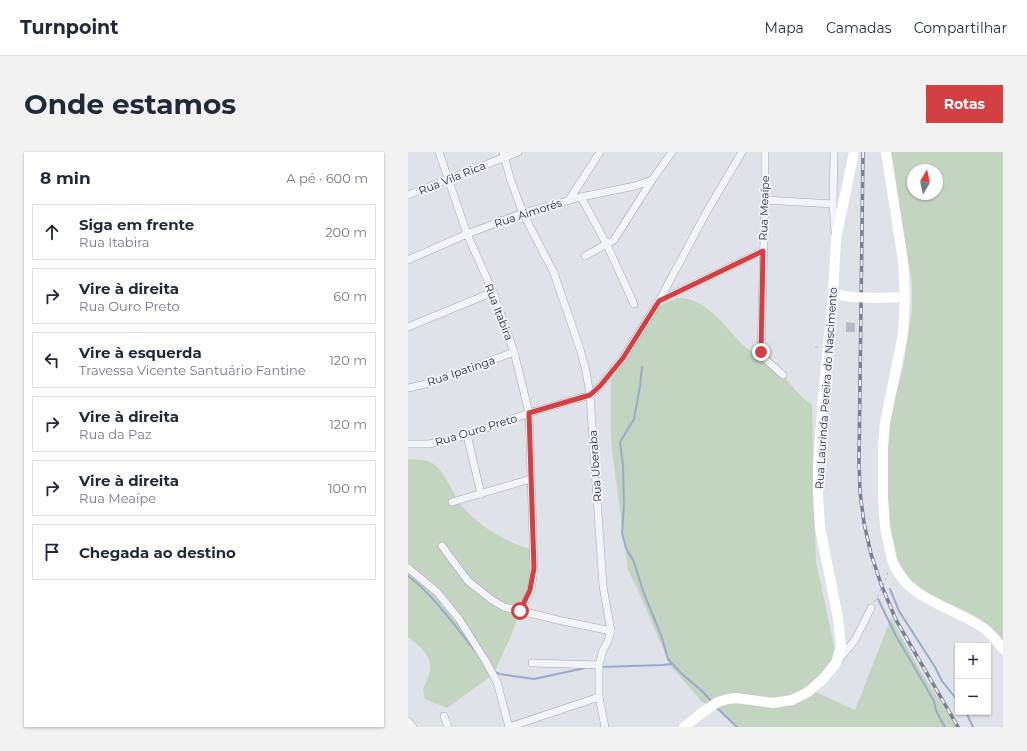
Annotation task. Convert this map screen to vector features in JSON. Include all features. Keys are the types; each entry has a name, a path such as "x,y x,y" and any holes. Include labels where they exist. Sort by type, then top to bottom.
{"street":[{"name":"Rua Itabira","path":"439,152 467,234 493,292 514,352 529,413 534,573 530,590 520,611"},
{"name":"Rua Vila Rica","path":"408,195 503,155 518,152"},
{"path":"570,200 600,152"},
{"path":"585,256 607,245 620,233 652,180 672,152"},
{"path":"590,395 600,386 623,358 659,301 706,213 742,152"},
{"name":"Rua Meaípe","path":"765,152 766,200 763,251 762,355 782,375"},
{"path":"834,152 832,204 836,239"},
{"name":"Rua Laurinda Pereira do Nascimento","path":"684,727 718,702 728,699 736,698 773,703 792,700 808,692 823,679 836,663 841,645 838,618 820,528 818,466 833,294 836,239 854,152"},
{"path":"886,152 904,261 905,297 904,334 886,423 883,446 883,497 885,526 892,560 907,583 917,592 936,604 983,628 1003,649"},
{"name":"Rua Uberaba","path":"503,155 523,213 554,273 586,371 590,395 603,586 612,631"},
{"name":"Rua Aimorés","path":"408,260 467,234 523,213 581,196 635,186 652,180"},
{"path":"581,196 607,245 634,304"},
{"path":"766,200 832,204"},
{"path":"659,301 763,251"},
{"path":"408,326 493,292"},
{"path":"833,294 852,297 876,298 905,297"},
{"name":"Rua Ipatinga","path":"408,388 430,383 514,352"},
{"name":"Rua Ouro Preto","path":"408,444 428,444 467,435 529,413 590,395"},
{"path":"467,435 481,494"},
{"path":"452,502 531,480"},
{"path":"442,546 468,581 480,591 504,606 520,611 612,631 603,650 599,665 599,697 605,727"},
{"path":"408,568 437,592 459,619 498,682 509,727 599,697"},
{"path":"836,663 855,640 871,608"},
{"path":"532,663 599,665"},
{"path":"444,716 448,727"},
{"path":"408,721 412,727"}],"path":[{"path":"871,608 882,588 892,560"}],"green space":[{"path":"889,152 1003,152 1003,645 916,588 885,542 886,431 903,368 912,309 912,283"},
{"path":"678,298 688,299 698,303 714,314 743,345 775,369 803,398 812,405 816,562 837,659 831,672 816,692 855,710 891,618 920,670 956,727 735,727 720,712 701,701 670,665 628,570 612,450 611,381 656,309"},
{"path":"408,459 425,460 433,464 443,474 462,506 476,520 492,532 510,542 529,549 532,553 528,584 512,634 494,674 447,708 425,699 423,689 430,672 429,660 422,649 408,637"}],"building":[{"path":"846,322 855,323 855,332 846,332"}],"waterway":[{"path":"642,367 634,419 620,442 623,465 624,505 622,533 626,548 634,562 643,591 661,635 668,659 712,702"},
{"path":"408,576 428,593 477,653"},
{"path":"890,589 899,611 935,667 942,681 955,697"},
{"path":"878,599 895,634 934,701 936,711 945,727"},
{"path":"601,667 672,664"},
{"path":"495,672 534,679 585,668"},
{"path":"716,707 737,727"},
{"path":"967,715 973,727"}],"railway":[{"path":"863,152 859,461 860,492 864,523 871,554 881,584 896,620 958,727"}],"route":[{"path":"520,611 530,590 534,568 529,413 590,395 600,386 623,358 659,301 763,251 761,352"}]}
